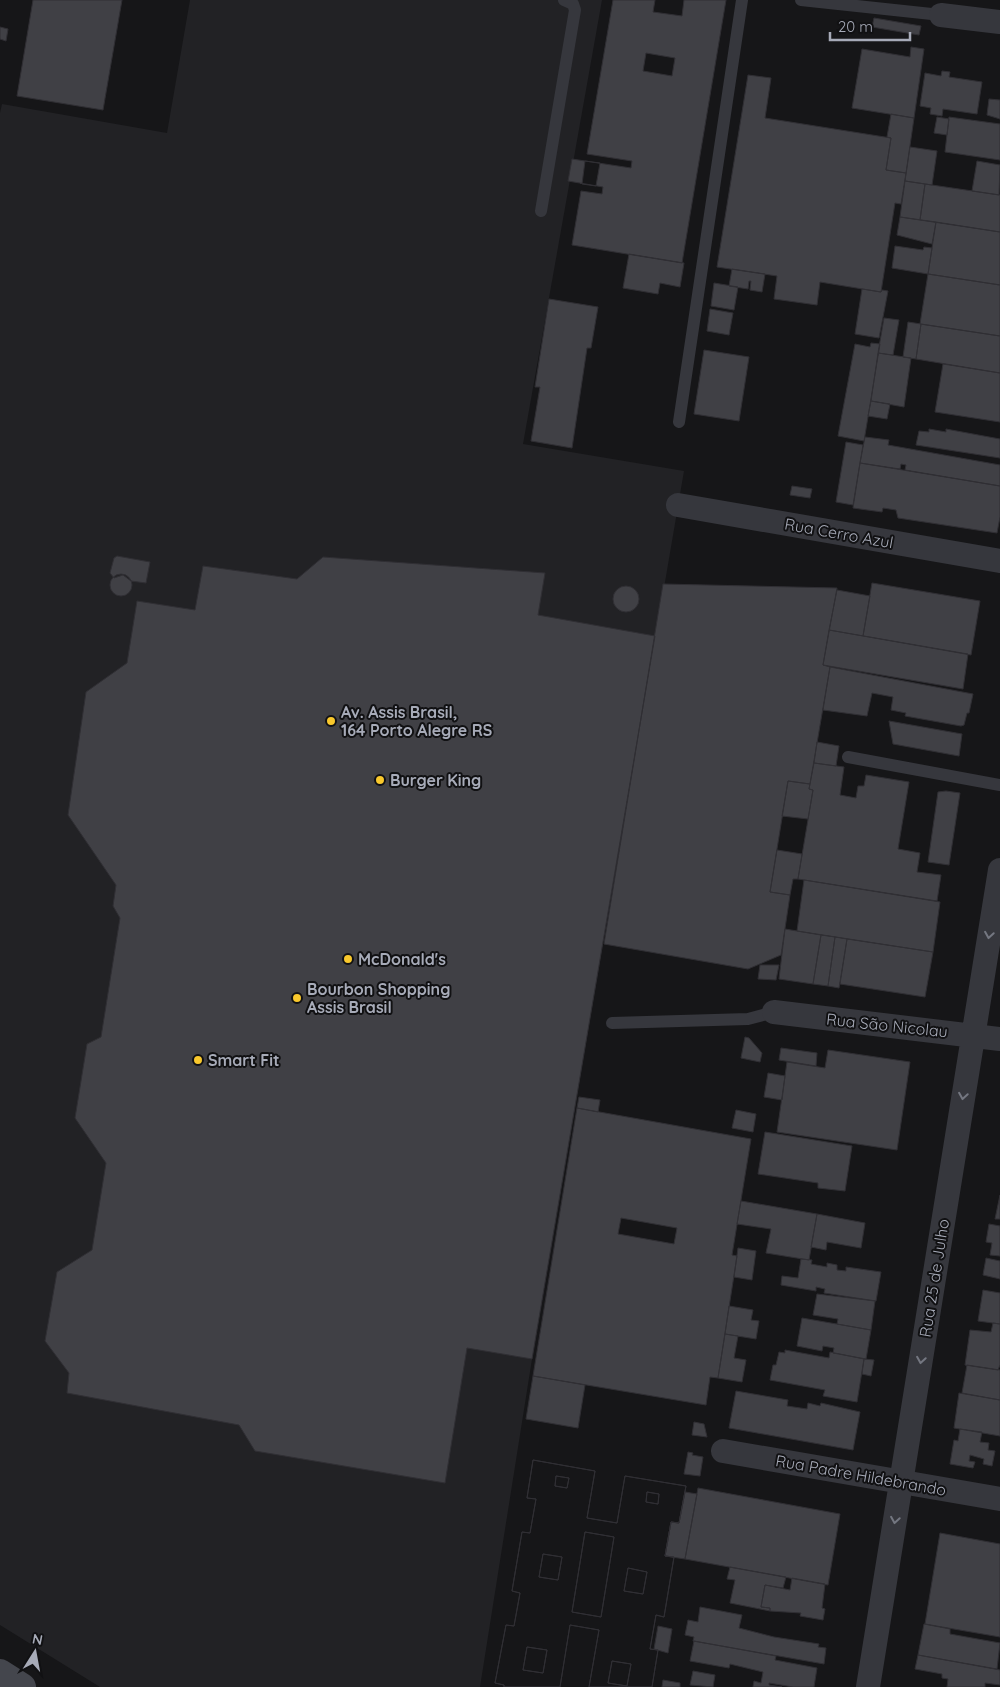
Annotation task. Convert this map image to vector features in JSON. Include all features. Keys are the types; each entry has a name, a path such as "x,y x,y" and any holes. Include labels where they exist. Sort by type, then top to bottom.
{"main road":[{"path":"0,1673 22,1687"}],"street":[{"path":"941,15 1000,22"},
{"name":"Rua Cerro Azul","path":"678,505 1000,561"},
{"name":"Rua 25 de Julho","path":"868,1687 1000,870"},
{"name":"Rua São Nicolau","path":"774,1012 1000,1038"},
{"name":"Rua Padre Hildebrando","path":"723,1451 1000,1499"}],"lane":[{"path":"541,211 574,10 573,4 564,0"},
{"path":"679,422 742,0"},
{"path":"801,0 941,15"},
{"path":"848,757 1000,786"},
{"path":"612,1023 748,1019 774,1012"}],"shaded area":[{"name":"Bourbon Shopping Assis Brasil","path":"190,0 602,0 523,444 684,471 532,1359 480,1687 100,1687 0,1625 0,113 2,104 167,133"}],"building":[{"path":"33,0 122,0 103,110 17,96"},
{"path":"613,0 655,0 653,12 682,16 684,0 726,0 682,263 572,245 581,191 602,194 603,187 568,181 572,159 631,168 632,161 587,154","holes":["646,53 675,58 672,76 643,71"]},
{"path":"874,18 921,26 919,35 872,27"},
{"path":"0,27 8,29 6,41 0,39"},
{"path":"911,47 924,49 914,118 852,108 862,49 910,57"},
{"path":"942,71 950,72 949,77 982,82 977,114 943,109 942,116 930,114 931,108 920,106 925,73 941,76"},
{"path":"748,75 771,78 765,118 891,138 886,170 906,173 901,204 895,203 881,292 820,282 817,305 774,299 777,276 717,267"},
{"path":"989,99 1000,100 1000,119 987,115"},
{"path":"891,114 914,118 906,173 886,170 891,138 887,137"},
{"path":"937,117 949,119 947,135 934,133"},
{"path":"949,117 1000,124 1000,160 945,152"},
{"path":"910,147 937,151 932,185 905,181"},
{"path":"585,161 600,163 596,186 582,184"},
{"path":"977,161 1000,165 999,195 972,191"},
{"path":"905,181 925,184 920,220 900,217"},
{"path":"925,184 1000,195 1000,232 920,220"},
{"path":"900,217 936,222 932,244 897,235"},
{"path":"936,222 1000,232 1000,285 928,274"},
{"path":"895,246 923,250 924,247 932,248 928,274 892,268"},
{"path":"629,254 684,263 680,287 660,283 658,294 623,288"},
{"path":"732,269 765,274 762,292 750,290 751,281 749,281 748,289 729,286"},
{"path":"928,274 1000,285 1000,336 920,324"},
{"path":"714,283 738,287 734,310 711,306"},
{"path":"862,289 881,292 882,290 888,291 879,338 855,334"},
{"path":"549,299 598,307 591,348 587,348 572,448 531,441 540,387 535,387"},
{"path":"710,309 733,313 729,335 707,331"},
{"path":"884,318 899,320 893,355 878,353"},
{"path":"908,322 921,324 916,359 903,357"},
{"path":"921,324 1000,336 1000,373 916,359"},
{"path":"871,343 880,344 864,441 838,436 855,344 870,347"},
{"path":"704,350 749,357 739,421 694,414"},
{"path":"878,353 911,358 904,407 871,401"},
{"path":"943,364 1000,373 1000,422 935,412"},
{"path":"871,401 890,404 887,419 868,416"},
{"path":"929,429 946,432 946,429 1000,439 1000,458 916,445 919,431 929,432"},
{"path":"865,437 889,440 888,445 1000,465 1000,486 905,470 906,465 901,464 900,469 860,463"},
{"path":"846,442 863,445 853,505 836,502"},
{"path":"860,463 1000,486 1000,517 997,533 898,518 896,510 883,508 882,512 853,508"},
{"path":"792,486 812,489 810,498 790,495"},
{"path":"117,556 150,562 146,583 131,581 123,575 114,578 110,573 114,558"},
{"path":"323,557 545,573 538,615 655,636 532,1359 467,1348 445,1483 255,1451 239,1425 67,1393 69,1373 45,1341 57,1272 92,1250 106,1163 75,1118 87,1044 101,1037 120,918 113,906 116,885 68,815 86,692 127,663 137,601 195,610 203,566 297,579"},
{"path":"121,574 131,581 132,585 125,595 121,596 111,589 110,585 117,575"},
{"path":"872,583 980,601 971,655 863,636"},
{"path":"663,584 837,588 823,665 830,667 810,784 788,781 770,892 790,895 781,955 748,969 604,944"},
{"path":"626,586 635,590 639,599 635,608 626,612 617,608 613,599 617,590"},
{"path":"837,590 870,596 863,636 829,630"},
{"path":"829,630 968,654 963,689 823,665"},
{"path":"830,667 973,694 969,713 967,713 964,725 961,726 905,716 906,713 891,710 893,697 872,693 867,716 823,710"},
{"path":"889,721 962,734 959,756 893,744"},
{"path":"817,742 839,746 836,766 814,763"},
{"path":"814,763 844,767 840,795 856,798 858,786 864,786 866,775 909,782 898,849 920,853 917,872 941,875 937,901 798,879 813,790 809,789"},
{"path":"788,781 810,784 809,789 813,790 808,819 782,816"},
{"path":"938,792 960,793 949,865 928,862"},
{"path":"777,850 802,854 798,879 793,879 790,895 770,892"},
{"path":"804,880 940,902 933,952 797,931"},
{"path":"785,929 821,935 813,984 779,979"},
{"path":"821,935 835,937 828,986 813,984"},
{"path":"835,937 847,939 839,988 828,986"},
{"path":"847,939 933,952 925,997 840,984"},
{"path":"760,965 779,965 776,980 758,979"},
{"path":"745,1037 749,1038 762,1053 760,1062 741,1058"},
{"path":"781,1048 817,1053 816,1066 779,1060"},
{"path":"828,1050 910,1062 897,1150 777,1132 787,1062 825,1068"},
{"path":"768,1073 785,1076 782,1100 764,1097"},
{"path":"579,1097 600,1100 598,1112 577,1108"},
{"path":"577,1108 751,1139 732,1255 737,1256 718,1378 710,1377 706,1405 533,1376","holes":["621,1218 677,1228 674,1244 618,1234"]},
{"path":"736,1110 756,1114 753,1132 732,1128"},
{"path":"765,1132 852,1146 845,1191 818,1188 818,1183 758,1174"},
{"path":"1000,1195 1000,1219 995,1219"},
{"path":"741,1201 817,1214 809,1260 766,1253 771,1229 737,1224"},
{"path":"817,1214 865,1223 861,1248 827,1242 826,1250 811,1247"},
{"path":"989,1224 1000,1226 1000,1256 990,1255 992,1243 986,1242"},
{"path":"738,1248 756,1251 752,1280 734,1277"},
{"path":"986,1258 1000,1261 1000,1279 983,1275"},
{"path":"801,1259 812,1260 811,1264 827,1267 827,1263 837,1265 837,1270 846,1271 846,1267 881,1272 876,1301 824,1293 825,1289 816,1287 816,1291 781,1285 782,1276 798,1278"},
{"path":"983,1290 1000,1293 1000,1324 978,1321"},
{"path":"817,1294 875,1301 871,1330 837,1324 838,1319 813,1315"},
{"path":"729,1306 753,1310 751,1320 759,1321 756,1339 725,1334"},
{"path":"802,1318 871,1330 866,1359 833,1353 834,1348 823,1346 822,1351 797,1346"},
{"path":"993,1323 1000,1324 1000,1365 998,1370 965,1365 970,1330 991,1332"},
{"path":"725,1334 738,1336 734,1358 746,1360 742,1382 718,1378"},
{"path":"785,1350 829,1358 830,1352 864,1359 857,1402 823,1396 825,1390 770,1380 773,1365 776,1365 779,1352 785,1353"},
{"path":"864,1359 874,1360 871,1376 862,1374"},
{"path":"967,1365 1000,1370 1000,1400 962,1393"},
{"path":"533,1376 585,1385 578,1428 526,1419"},
{"path":"736,1391 788,1400 787,1406 807,1409 808,1403 820,1406 821,1403 860,1412 853,1450 729,1428"},
{"path":"959,1393 1000,1400 1000,1436 954,1428"},
{"path":"694,1422 704,1424 707,1437 692,1435"},
{"path":"960,1429 982,1432 980,1442 989,1443 988,1450 995,1451 992,1466 983,1464 984,1459 970,1455 969,1461 975,1462 973,1468 950,1464 954,1440 958,1441"},
{"path":"688,1452 693,1453 692,1455 703,1457 700,1476 684,1474"},
{"path":"533,1460 595,1471 587,1518 617,1523 625,1476 686,1486 679,1523 671,1522 665,1556 674,1557 664,1617 656,1615 650,1649 658,1650 652,1687 589,1687 599,1630 570,1625 560,1687 504,1687 504,1685 495,1683 506,1625 514,1626 520,1593 512,1591 522,1532 530,1533 536,1499 527,1498","holes":["556,1476 569,1478 567,1488 555,1486","647,1492 659,1494 658,1504 646,1502","585,1532 614,1537 601,1617 572,1612","543,1554 562,1557 558,1580 539,1577","628,1568 647,1572 643,1594 624,1591","527,1647 547,1650 543,1673 523,1670","612,1661 631,1664 627,1686 608,1683"]},
{"path":"533,1460 595,1471 587,1518 617,1523 625,1476 686,1486 679,1523 671,1522 665,1556 674,1557 664,1617 656,1615 650,1649 658,1650 652,1687 589,1687 599,1630 570,1625 560,1687 504,1687 504,1685 495,1683 506,1625 514,1626 520,1593 512,1591 522,1532 530,1533 536,1499 527,1498","holes":["556,1476 569,1478 567,1488 555,1486","647,1492 659,1494 658,1504 646,1502","585,1532 614,1537 601,1617 572,1612","543,1554 562,1557 558,1580 539,1577","628,1568 647,1572 643,1594 624,1591","527,1647 547,1650 543,1673 523,1670","612,1661 631,1664 627,1686 608,1683"]},
{"path":"698,1488 840,1514 828,1585 685,1559"},
{"path":"685,1492 697,1494 685,1559 665,1556 671,1522 679,1523"},
{"path":"940,1533 1000,1544 1000,1637 925,1624"},
{"path":"730,1567 786,1577 783,1588 765,1585 761,1607 770,1608 770,1611 730,1603 735,1580 727,1579"},
{"path":"792,1578 825,1584 822,1608 825,1609 823,1620 800,1616 801,1613 770,1611 770,1608 761,1607 765,1585 790,1590"},
{"path":"700,1607 742,1615 739,1628 774,1637 819,1644 818,1647 826,1648 824,1664 693,1641 694,1637 685,1635 688,1620 698,1622"},
{"path":"924,1624 950,1629 950,1634 1000,1643 997,1669 918,1655"},
{"path":"658,1626 672,1629 668,1653 654,1649"},
{"path":"694,1641 776,1656 775,1660 817,1668 814,1687 793,1687 769,1683 769,1685 782,1687 753,1687 754,1681 761,1683 763,1672 730,1664 729,1668 690,1661"},
{"path":"918,1655 1000,1670 1000,1685 985,1683 985,1687 947,1687 948,1679 942,1678 942,1674 915,1669"},
{"path":"693,1671 715,1675 713,1687 690,1685"},
{"path":"663,1680 680,1683 680,1687 662,1687"}],"place":[{"name":"Av. Assis Brasil, 164 Porto Alegre RS","path":"331,721"},
{"name":"Burger King","path":"380,780"},
{"name":"McDonald's","path":"348,959"},
{"name":"Bourbon Shopping Assis Brasil","path":"297,998"},
{"name":"Smart Fit","path":"198,1060"}]}
